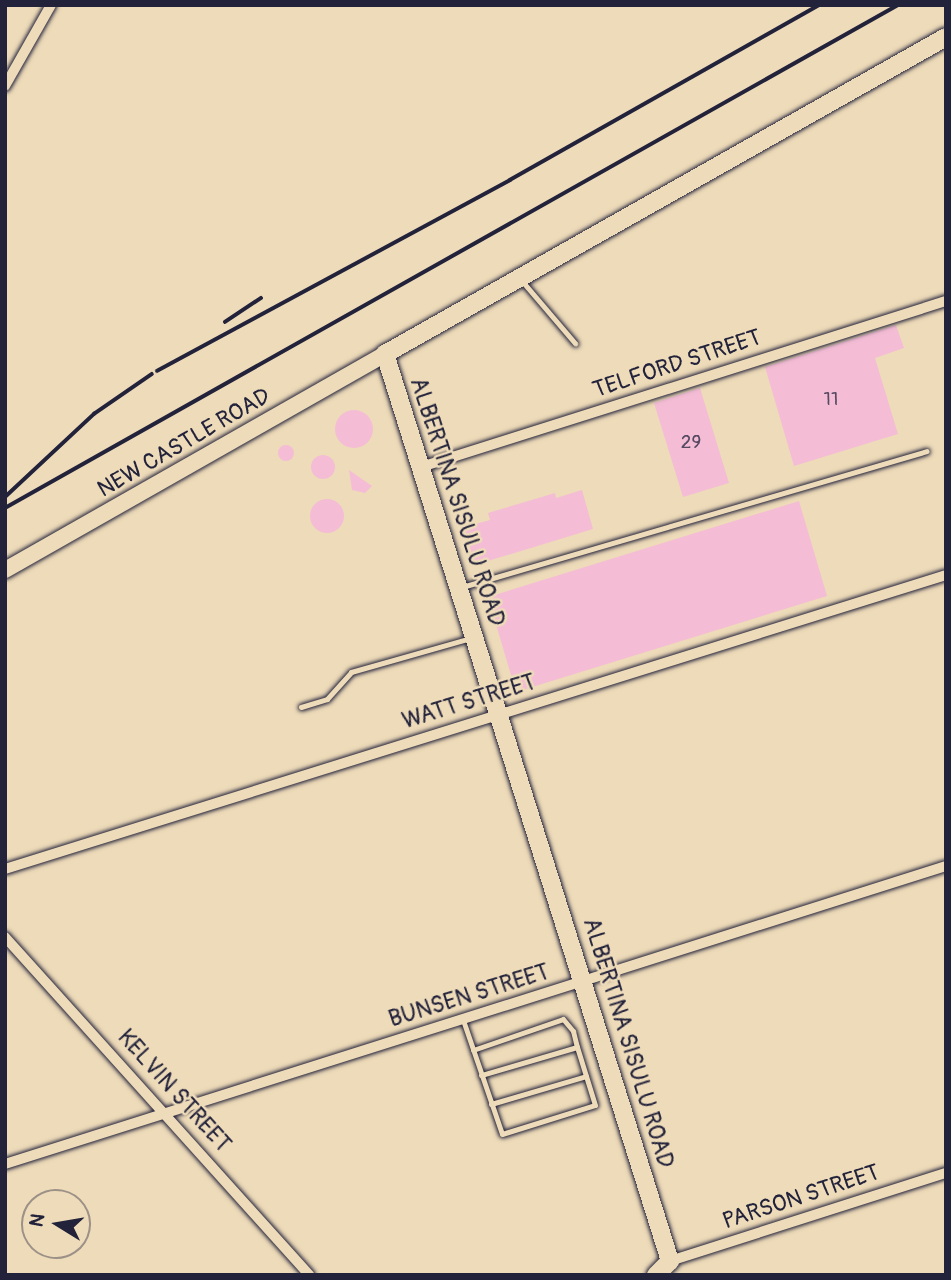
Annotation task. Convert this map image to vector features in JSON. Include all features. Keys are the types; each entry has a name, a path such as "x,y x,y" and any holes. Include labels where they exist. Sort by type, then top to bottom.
{"main road":[{"name":"ALBERTINA SISULU ROAD","path":"670,1261 385,354 946,37"},
{"path":"656,1275 670,1261"}],"street":[{"path":"5,86 51,5"},
{"name":"TELFORD STREET","path":"421,467 946,301"},
{"name":"NEW CASTLE ROAD","path":"5,570 385,354"},
{"name":"WATT STREET","path":"5,869 946,575"},
{"name":"BUNSEN STREET","path":"5,1164 946,866"},
{"name":"KELVIN STREET","path":"5,937 309,1275"},
{"name":"PARSON STREET","path":"670,1261 946,1173"}],"lane":[{"path":"520,278 575,343"},
{"path":"459,587 926,451"},
{"path":"301,707 327,699 351,672 474,637"},
{"path":"463,1020 481,1075 502,1134 594,1105 568,1021 563,1019 473,1050"},
{"path":"481,1075 577,1047"},
{"path":"491,1104 586,1076"}],"building":[{"path":"896,325 904,348 875,358 898,434 794,466 765,367"},
{"path":"700,388 729,483 683,497 654,403"},
{"path":"354,410 367,416 373,429 367,442 354,448 341,442 335,429 341,416"},
{"path":"286,445 292,447 292,459 286,461 280,459 278,453 280,447"},
{"path":"323,455 332,458 335,467 332,476 323,479 314,476 311,467 314,458"},
{"path":"349,470 372,486 365,493 352,490"},
{"path":"582,490 593,529 475,565 464,527 490,520 488,513 555,493 556,498"},
{"path":"327,499 339,504 344,516 339,528 327,533 315,528 310,516 315,504"},
{"path":"799,501 827,596 516,692 488,597"}],"railway":[{"path":"157,371 510,180 819,5"},
{"path":"5,508 898,5"},
{"path":"225,322 261,298"},
{"path":"5,497 94,414 152,374"}]}
